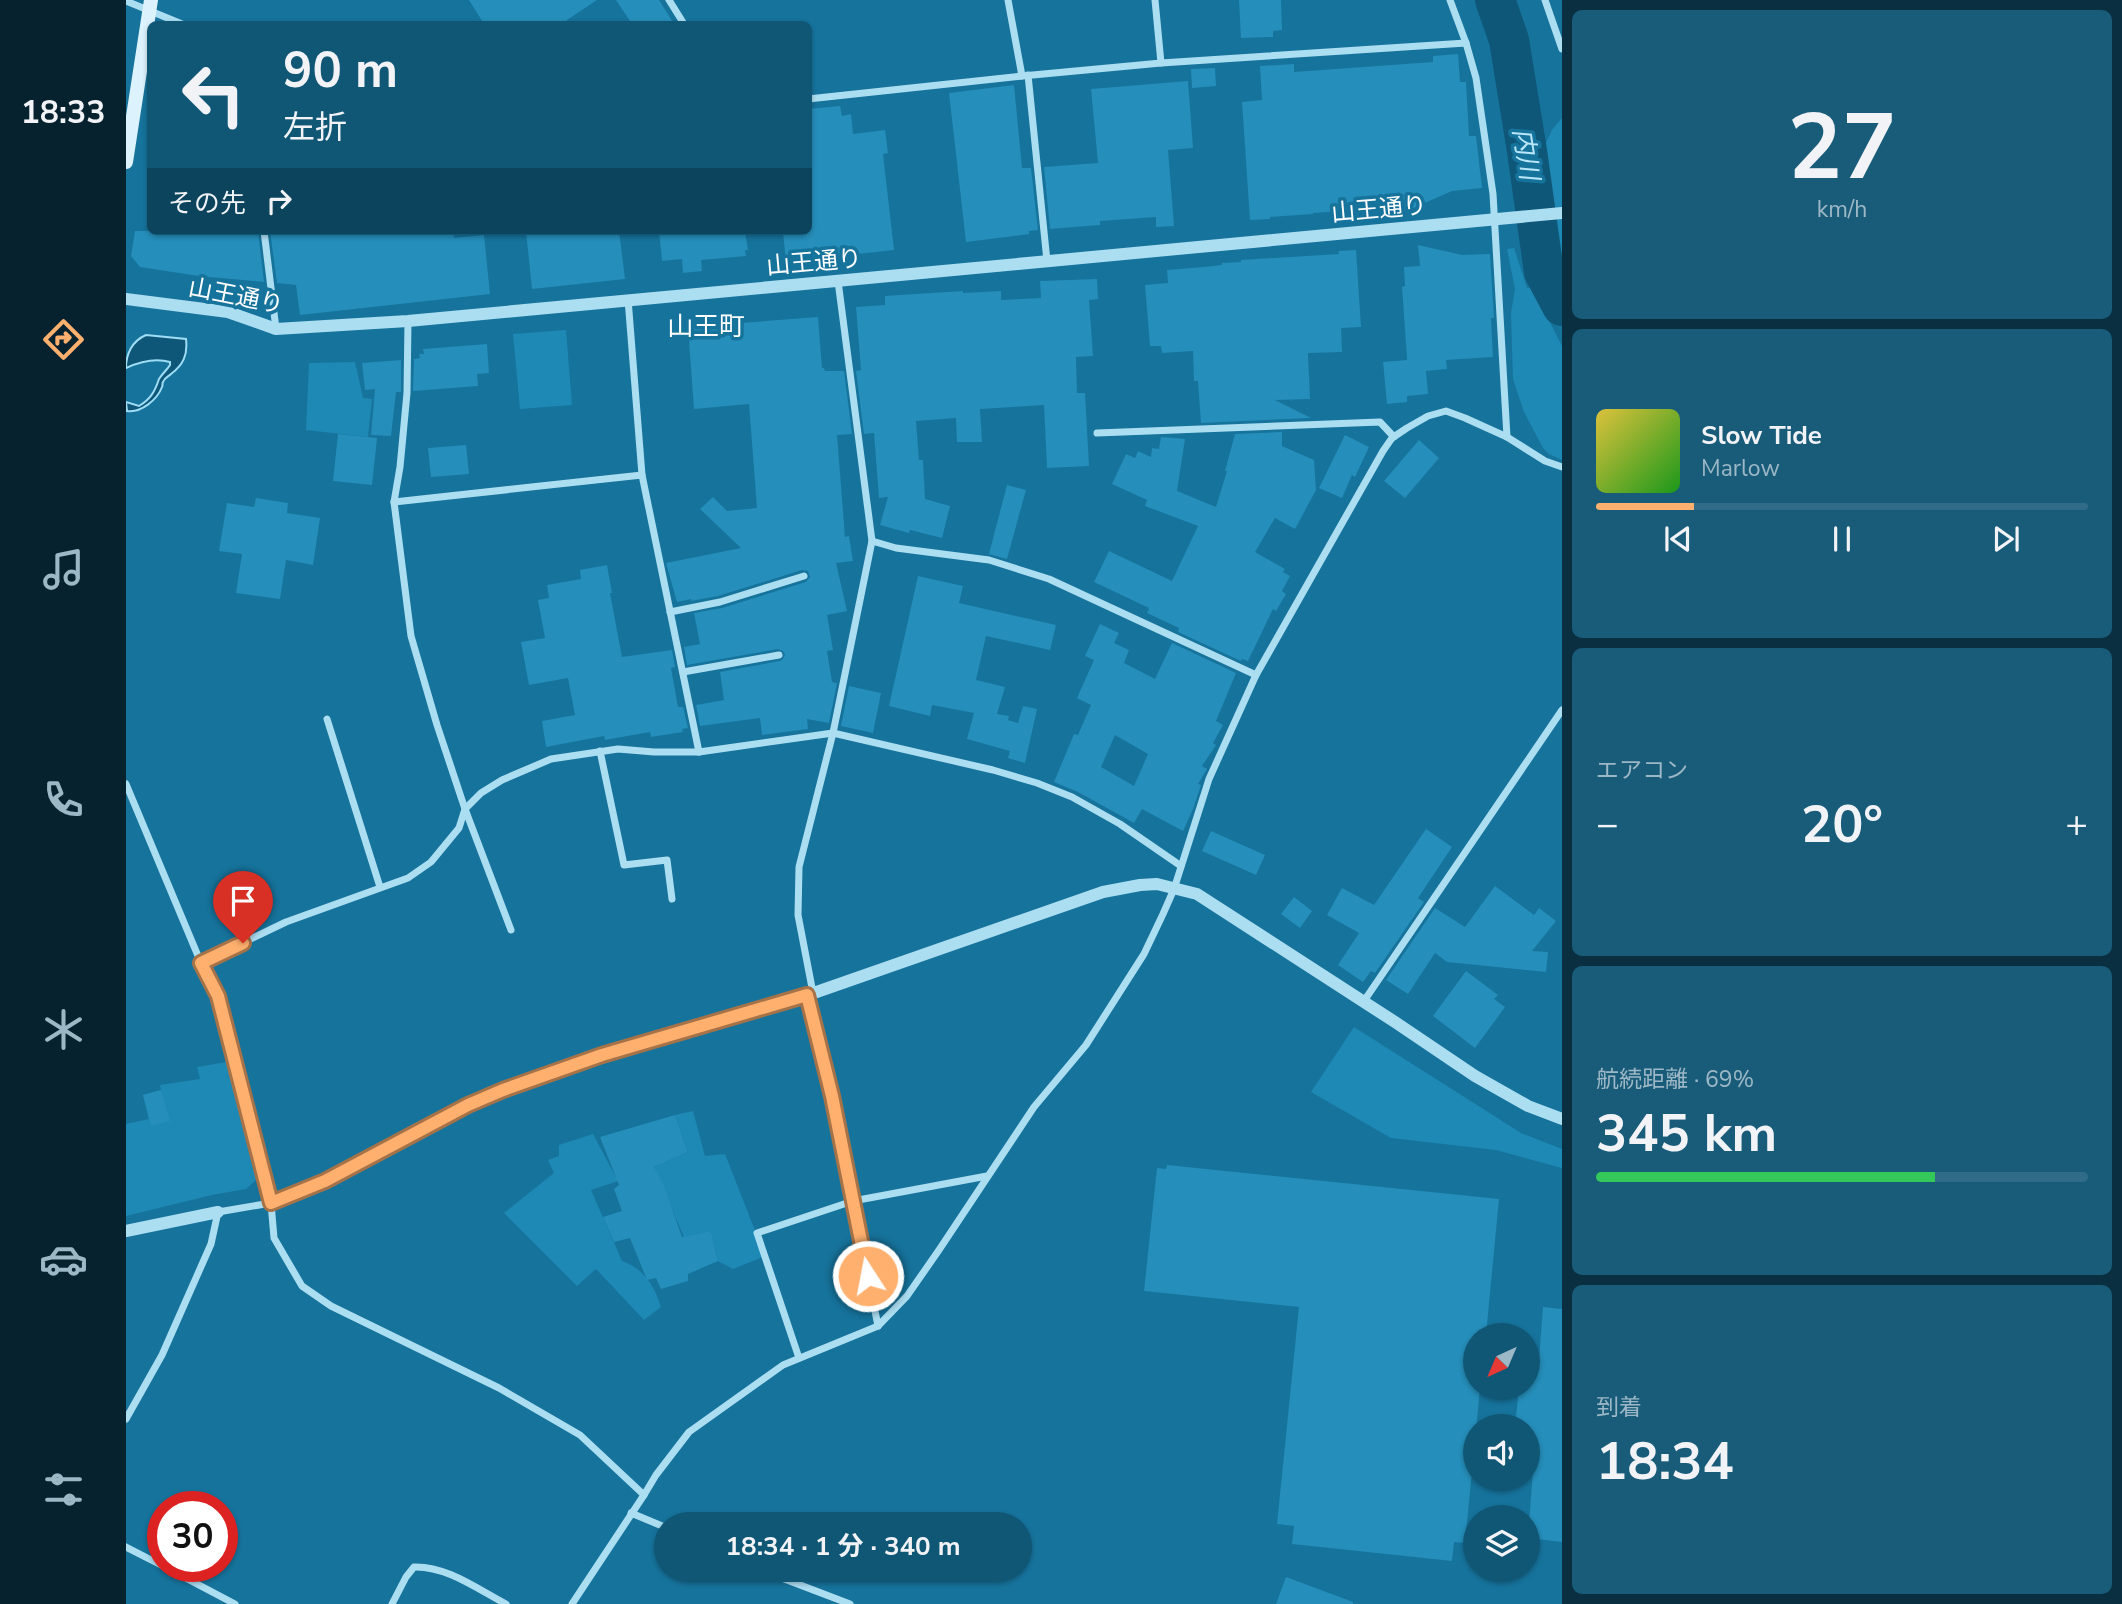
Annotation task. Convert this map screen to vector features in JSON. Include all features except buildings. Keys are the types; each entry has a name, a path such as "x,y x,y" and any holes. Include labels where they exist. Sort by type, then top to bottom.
{"main road":[{"path":"126,162 147,25"}],"street":[{"path":"669,0 682,21"},
{"path":"1008,0 1025,75 1047,261"},
{"path":"1154,0 1161,63"},
{"path":"1450,0 1466,43 1483,114 1496,219 1507,437"},
{"path":"1545,0 1562,49"},
{"path":"126,1 150,5 177,21"},
{"path":"812,99 1161,63 1466,43"},
{"name":"山王通り","path":"126,299 228,312 276,329 408,321 1562,213"},
{"path":"264,235 276,329"},
{"path":"838,281 873,541 833,733 799,867 798,915 810,994 878,1326"},
{"path":"628,299 642,475 699,752"},
{"path":"408,321 407,393 394,502 411,636 465,809 511,930"},
{"path":"572,1604 656,1475 689,1432 783,1365 878,1326 907,1296 1034,1107 1086,1045 1144,954 1174,888 1209,779 1256,675 1382,451 1394,437 1428,416 1446,411 1507,437 1545,461 1562,467"},
{"path":"1097,433 1380,422 1394,437"},
{"path":"394,502 642,475"},
{"path":"873,541 896,548 989,560 1049,579 1256,675"},
{"path":"670,612 720,602 804,576"},
{"path":"682,672 779,655"},
{"path":"1364,1002 1562,709"},
{"path":"327,719 380,887"},
{"path":"201,963 286,922 408,878 431,862 459,828 465,809 481,793 492,787 551,759 618,749 699,752 833,733 993,769 1037,783 1072,797 1120,824 1181,866"},
{"path":"600,751 624,865 667,860 672,899"},
{"path":"126,784 201,963 218,996 271,1203 274,1238 302,1286 331,1306 499,1388 580,1435 644,1495"},
{"path":"126,1231 271,1203 325,1181 468,1105 503,1090 602,1055 810,994 1103,892 1140,885 1157,884 1197,894 1475,1076 1528,1106 1562,1119"},
{"path":"799,1358 757,1233 853,1200 987,1176"},
{"path":"126,1419 162,1356 211,1244 218,1212"},
{"path":"631,1513 654,1523"},
{"path":"126,1547 147,1558"},
{"path":"392,1604 414,1567 429,1567 446,1572 506,1604"},
{"path":"193,1582 235,1604"},
{"path":"792,1582 850,1604"}],"shaded area":[{"path":"1562,118 1562,256 1543,149 1552,130"},
{"path":"1514,248 1527,288 1532,287 1562,346 1562,460 1543,448 1524,412 1513,379 1511,313 1515,289 1507,249"},
{"path":"566,330 572,405 520,409 513,334"},
{"path":"146,335 186,339 184,359 165,379 160,392 152,401 138,410 127,411 126,402 139,406 150,398 159,379 170,365 170,362 153,361 126,368 131,348"},
{"path":"355,362 363,398 372,399 368,437 306,430 309,363"},
{"path":"1354,1027 1521,1133 1562,1149 1562,1168 1496,1150 1391,1138 1311,1092"},
{"path":"227,1062 256,1180 246,1189 126,1216 126,1124 149,1119 143,1095 161,1090 160,1085 200,1079 197,1067"},
{"path":"693,1111 705,1156 725,1154 765,1256 733,1269 718,1261 711,1231 684,1237 654,1167 688,1152 675,1115"},
{"path":"593,1134 618,1181 591,1190 622,1261 642,1273 661,1307 644,1320 596,1269 577,1286 504,1213 554,1173 548,1160 559,1156 559,1145"}],"waterway":[{"name":"内川","path":"1495,0 1509,40 1544,272 1562,306"}],"district":[{"name":"山王町","path":"706,326"}],"route":[{"path":"243,943 201,963 218,996 271,1203 325,1181 468,1105 503,1090 602,1055 807,995 832,1096 868,1276"}]}
